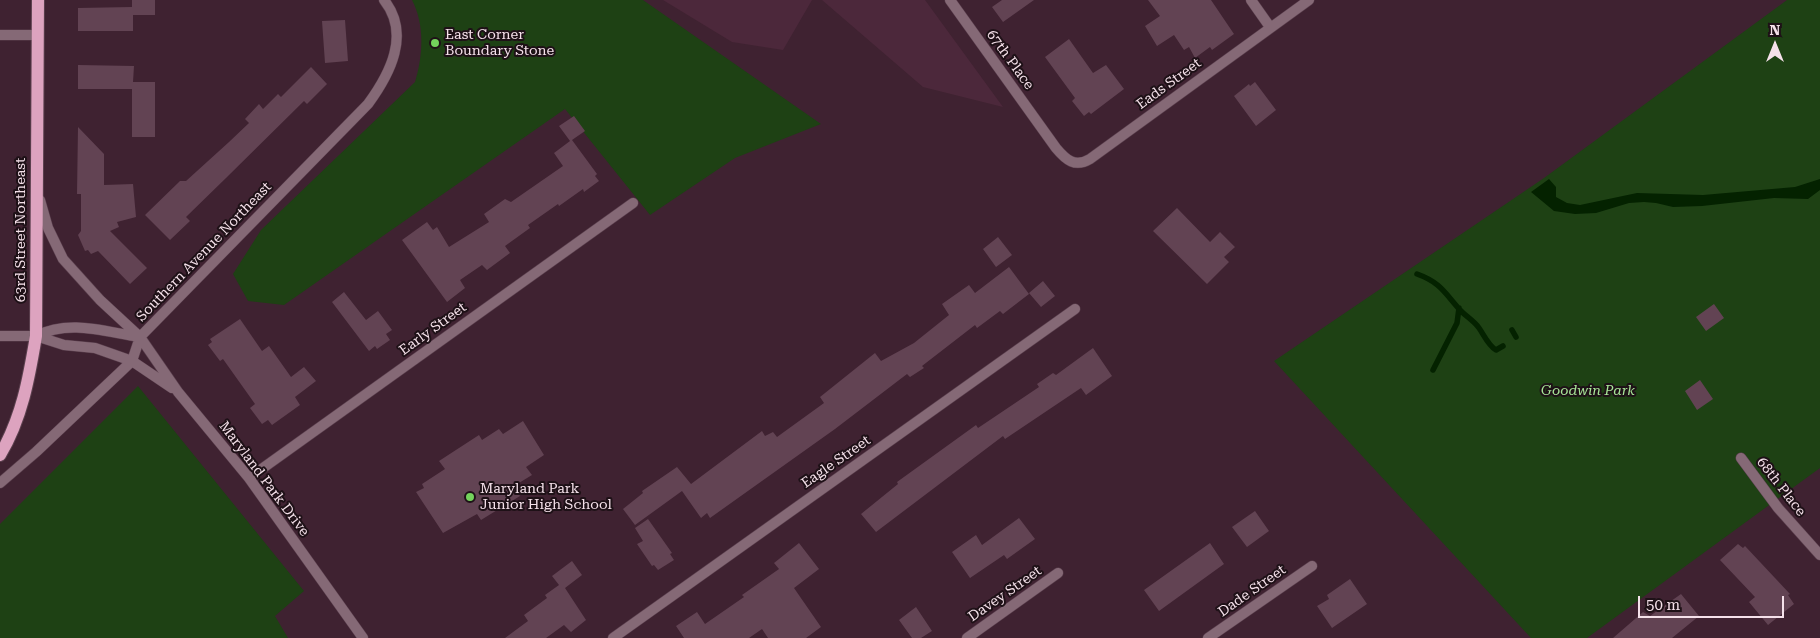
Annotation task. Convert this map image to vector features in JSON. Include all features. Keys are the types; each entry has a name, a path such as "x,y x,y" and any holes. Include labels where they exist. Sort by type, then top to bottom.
{"main road":[{"name":"63rd Street Northeast","path":"0,455 18,415 28,381 36,336 38,0"}],"street":[{"name":"Southern Avenue Northeast","path":"0,483 132,361 140,337 368,104 384,83 395,58 397,35 394,18 384,0"},
{"name":"67th Place","path":"950,0 1047,137"},
{"path":"1251,0 1270,27"},
{"name":"Eads Street","path":"1047,137 1069,162 1085,162 1309,0"},
{"path":"0,35 37,35"},
{"name":"Maryland Park Drive","path":"37,184 48,228 63,258 83,283 140,337 178,392 249,478 363,638"},
{"name":"Early Street","path":"249,478 633,203"},
{"name":"Eagle Street","path":"613,638 1075,309"},
{"path":"36,336 46,331 70,327 140,337"},
{"path":"0,336 36,336 64,345 95,348 132,361 178,392"},
{"name":"68th Place","path":"1740,458 1778,508 1820,555"},
{"name":"Dade Street","path":"1208,638 1312,566"},
{"name":"Davey Street","path":"967,638 1058,573"}],"shaded area":[{"path":"663,0 812,0 783,50 732,42"},
{"path":"822,0 925,0 1003,107 923,87"},
{"path":"1549,179 1556,187 1556,197 1567,203 1580,205 1637,193 1703,195 1795,187 1820,179 1820,190 1808,199 1774,198 1702,206 1673,207 1644,202 1629,203 1596,213 1575,214 1554,211 1531,192"}],"green space":[{"path":"412,0 643,0 821,124 735,158 650,215 565,109 284,305 248,301 233,274 261,230 415,82 420,62 421,30"},
{"name":"Goodwin Park","path":"1787,0 1820,0 1820,468 1587,638 1531,638 1274,361 1544,178"},
{"path":"138,386 304,591 275,616 288,638 0,638 0,524"}],"building":[{"path":"132,0 155,0 155,15 133,15 133,31 78,31 78,8 132,7"},
{"path":"1002,0 1034,0 1003,22 992,7"},
{"path":"1148,0 1211,0 1234,34 1212,50 1210,47 1195,58 1189,47 1184,50 1174,35 1157,46 1145,26 1160,16"},
{"path":"345,20 348,61 325,63 322,21"},
{"path":"1069,39 1093,73 1106,65 1124,89 1091,114 1089,112 1084,116 1072,101 1075,98 1045,57"},
{"path":"78,65 134,66 133,82 155,82 155,137 132,137 132,89 78,89"},
{"path":"311,67 327,84 307,104 304,101 186,217 190,221 170,240 145,215 180,181 186,181 249,123 245,119 259,104 263,109 278,94 281,97"},
{"path":"1255,82 1276,110 1256,126 1234,96 1249,84 1250,86"},
{"path":"574,116 585,131 572,140 597,174 595,176 599,181 584,192 583,189 559,206 558,204 528,225 530,228 505,246 510,253 487,270 482,265 460,280 465,288 447,302 402,240 427,222 433,230 437,227 449,247 489,222 484,214 505,199 511,202 563,166 554,153 570,141 559,126"},
{"path":"78,127 104,154 104,185 133,184 136,217 117,222 119,227 110,231 147,268 130,284 98,251 91,254 88,250 85,251 78,235 81,231 81,194 77,194"},
{"path":"1177,208 1210,242 1220,232 1235,247 1224,257 1229,262 1207,284 1153,231"},
{"path":"998,237 1012,255 996,267 983,249"},
{"path":"1009,267 1029,294 1003,314 1000,311 977,328 975,325 922,366 924,368 910,377 907,374 835,429 710,518 707,513 701,518 682,491 635,525 623,509 643,493 642,491 677,467 691,484 762,431 765,436 773,432 777,437 824,403 820,397 875,353 881,361 914,343 949,315 942,304 969,285 975,293"},
{"path":"1043,281 1055,296 1041,307 1029,293"},
{"path":"344,292 366,320 378,311 392,330 386,334 390,340 377,349 375,346 369,351 332,302"},
{"path":"1714,304 1724,318 1706,331 1696,317"},
{"path":"240,319 262,351 269,346 291,377 304,367 316,381 295,397 300,405 272,425 268,420 262,424 250,408 255,404 223,359 220,361 208,345 212,342 210,339"},
{"path":"1093,348 1112,376 1086,395 1081,388 1005,439 1003,436 876,532 861,514 898,484 897,482 976,425 978,428 1039,387 1037,384 1053,373 1056,375"},
{"path":"1700,380 1713,399 1697,410 1685,391"},
{"path":"523,421 544,455 526,467 532,475 514,486 520,496 481,520 477,514 443,533 416,492 424,488 422,484 445,469 439,461 479,435 482,440 499,429 503,434"},
{"path":"1255,511 1269,531 1247,547 1232,527"},
{"path":"1019,518 1035,539 1007,559 1004,555 970,578 952,552 976,535 982,545"},
{"path":"648,519 672,553 670,554 674,560 658,570 654,565 652,566 637,544 643,541 635,528"},
{"path":"799,543 819,569 794,588 821,627 806,638 768,638 762,629 749,638 684,638 676,626 697,612 705,624 744,597 742,595 779,569 774,563"},
{"path":"1210,543 1224,564 1159,611 1144,590"},
{"path":"1738,544 1743,548 1745,546 1790,594 1788,595 1794,604 1768,625 1749,602 1755,597 1720,560"},
{"path":"572,561 582,575 565,588 586,620 571,632 564,625 546,638 505,638 528,621 524,615 547,598 545,595 559,585 552,576"},
{"path":"1350,579 1367,604 1332,628 1317,606 1329,599 1327,595"},
{"path":"1681,594 1699,616 1672,638 1613,638 1643,612 1650,616"},
{"path":"916,607 932,631 921,638 912,638 899,620"}],"waterway":[{"path":"1417,274 1438,285 1477,326 1493,348 1496,350 1503,346"},
{"path":"1433,370 1457,323 1459,308"},
{"path":"1512,330 1516,337"}],"place":[{"name":"East Corner Boundary Stone","path":"435,43"},
{"name":"Maryland Park Junior High School","path":"470,497"}]}
